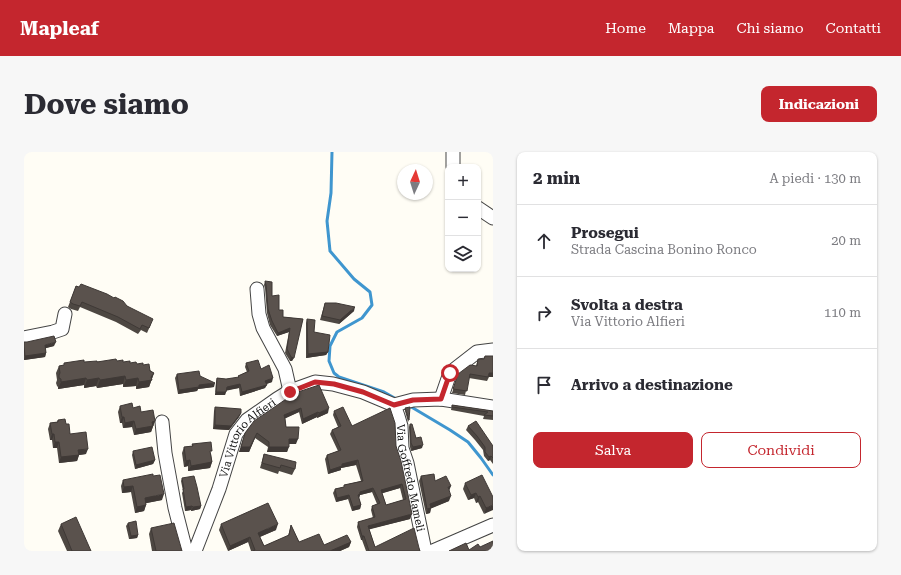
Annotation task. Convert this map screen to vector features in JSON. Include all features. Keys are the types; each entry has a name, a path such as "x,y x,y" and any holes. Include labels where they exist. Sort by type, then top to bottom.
{"street":[{"path":"453,152 453,164"},
{"path":"481,210 493,218"},
{"path":"257,288 259,314 264,328 285,368 290,392"},
{"path":"24,338 62,329 65,314"},
{"path":"441,399 450,373 477,352 493,350"},
{"name":"Via Vittorio Alfieri","path":"195,551 219,489 236,434 247,420 277,399 315,382 334,384 363,392 394,405"},
{"path":"394,405 413,400 441,399 493,407"},
{"name":"Via Goffredo Mameli","path":"394,405 401,426 402,448 407,463 425,551"},
{"path":"162,422 167,466 175,508 186,551"},
{"path":"433,551 493,525"}],"building":[{"path":"265,281 272,282 272,296 279,295 279,310 283,310 283,317 303,319 294,358 291,357 287,349 290,328 278,333 272,321 268,309"},
{"path":"81,284 114,298 115,297 123,301 127,306 153,319 149,328 142,325 140,329 118,317 82,302 80,306 73,304 70,302 76,286 79,287"},
{"path":"325,303 336,303 355,307 340,320 322,316"},
{"path":"307,319 315,320 314,332 330,335 328,352 308,354"},
{"path":"54,336 56,342 45,345 46,353 25,356 24,342"},
{"path":"485,356 493,356 493,373 489,373 488,377 470,374 467,391 453,389 458,374 470,365 477,366 478,359 484,359"},
{"path":"116,359 117,361 123,360 123,362 130,361 130,363 143,363 143,365 149,364 150,371 154,373 151,377 152,380 139,382 138,378 126,380 125,376 100,380 99,378 87,380 86,378 61,382 61,379 59,378 59,366 64,365 64,363 84,360 84,362 97,362"},
{"path":"258,360 261,369 269,365 273,378 265,381 267,385 242,392 240,384 227,387 226,392 216,392 217,378 226,379 239,377 238,376 249,371 246,363"},
{"path":"199,371 200,376 215,383 179,390 177,374"},
{"path":"319,385 329,408 303,419 301,408 284,415 286,427 299,427 298,439 289,439 289,447 269,447 269,442 257,433 250,447 241,447 245,433 254,421 295,393"},
{"path":"132,403 133,408 140,406 141,412 153,410 155,421 152,422 153,426 136,429 134,421 125,423 120,406"},
{"path":"452,405 493,411 493,416 484,415 488,412 452,407"},
{"path":"215,407 241,409 241,413 231,426 215,425"},
{"path":"343,407 352,426 390,408 395,423 396,446 401,461 412,514 368,526 375,547 414,528 420,551 369,551 364,536 362,536 358,522 375,517 372,506 380,503 373,488 360,492 358,495 361,505 353,507 349,495 337,498 335,489 344,487 344,485 363,481 358,460 342,464 342,466 330,470 327,455 341,450 332,430 341,426 334,411","holes":["402,484 406,499 386,505 381,490"]},
{"path":"410,407 409,420 405,408"},
{"path":"65,419 66,424 69,424 70,434 86,432 88,449 78,450 79,455 61,457 59,442 55,442 50,423"},
{"path":"476,421 493,446 493,458 491,456 489,457 485,452 485,447 468,426"},
{"path":"410,424 412,424 416,438 421,437 423,445 413,447 411,443"},
{"path":"211,442 212,451 210,451 212,462 191,466 190,460 186,461 184,447 193,446 192,444"},
{"path":"152,447 155,460 136,465 133,451"},
{"path":"264,454 296,462 295,469 281,465 280,468 262,463"},
{"path":"153,474 153,476 160,475 164,494 145,498 146,505 137,507 133,486 124,487 123,480"},
{"path":"434,474 435,481 446,476 451,486 448,487 451,496 430,504 431,508 427,509 421,476"},
{"path":"482,475 493,497 493,505 486,508 480,496 478,497 476,493 471,495 465,483"},
{"path":"194,476 201,506 186,507 182,478"},
{"path":"268,503 278,524 258,533 264,546 289,535 291,525 299,542 319,534 324,545 347,535 351,542 330,551 253,551 255,550 250,537 230,546 221,524"},
{"path":"76,517 91,551 72,551 61,524"},
{"path":"136,521 138,535 131,536 128,523"},
{"path":"174,523 182,551 156,551 151,528"},
{"path":"493,541 493,551 449,551 466,543 469,550 478,544 480,547"}],"waterway":[{"path":"332,152 331,193 327,221 330,251 354,279 370,292 372,305 362,318 337,332 330,346 329,361 334,373 339,377 384,392 398,400"},
{"path":"408,405 468,442 493,475"}],"route":[{"path":"290,392 315,382 334,384 363,392 394,405 413,400 441,399 450,373"}]}
